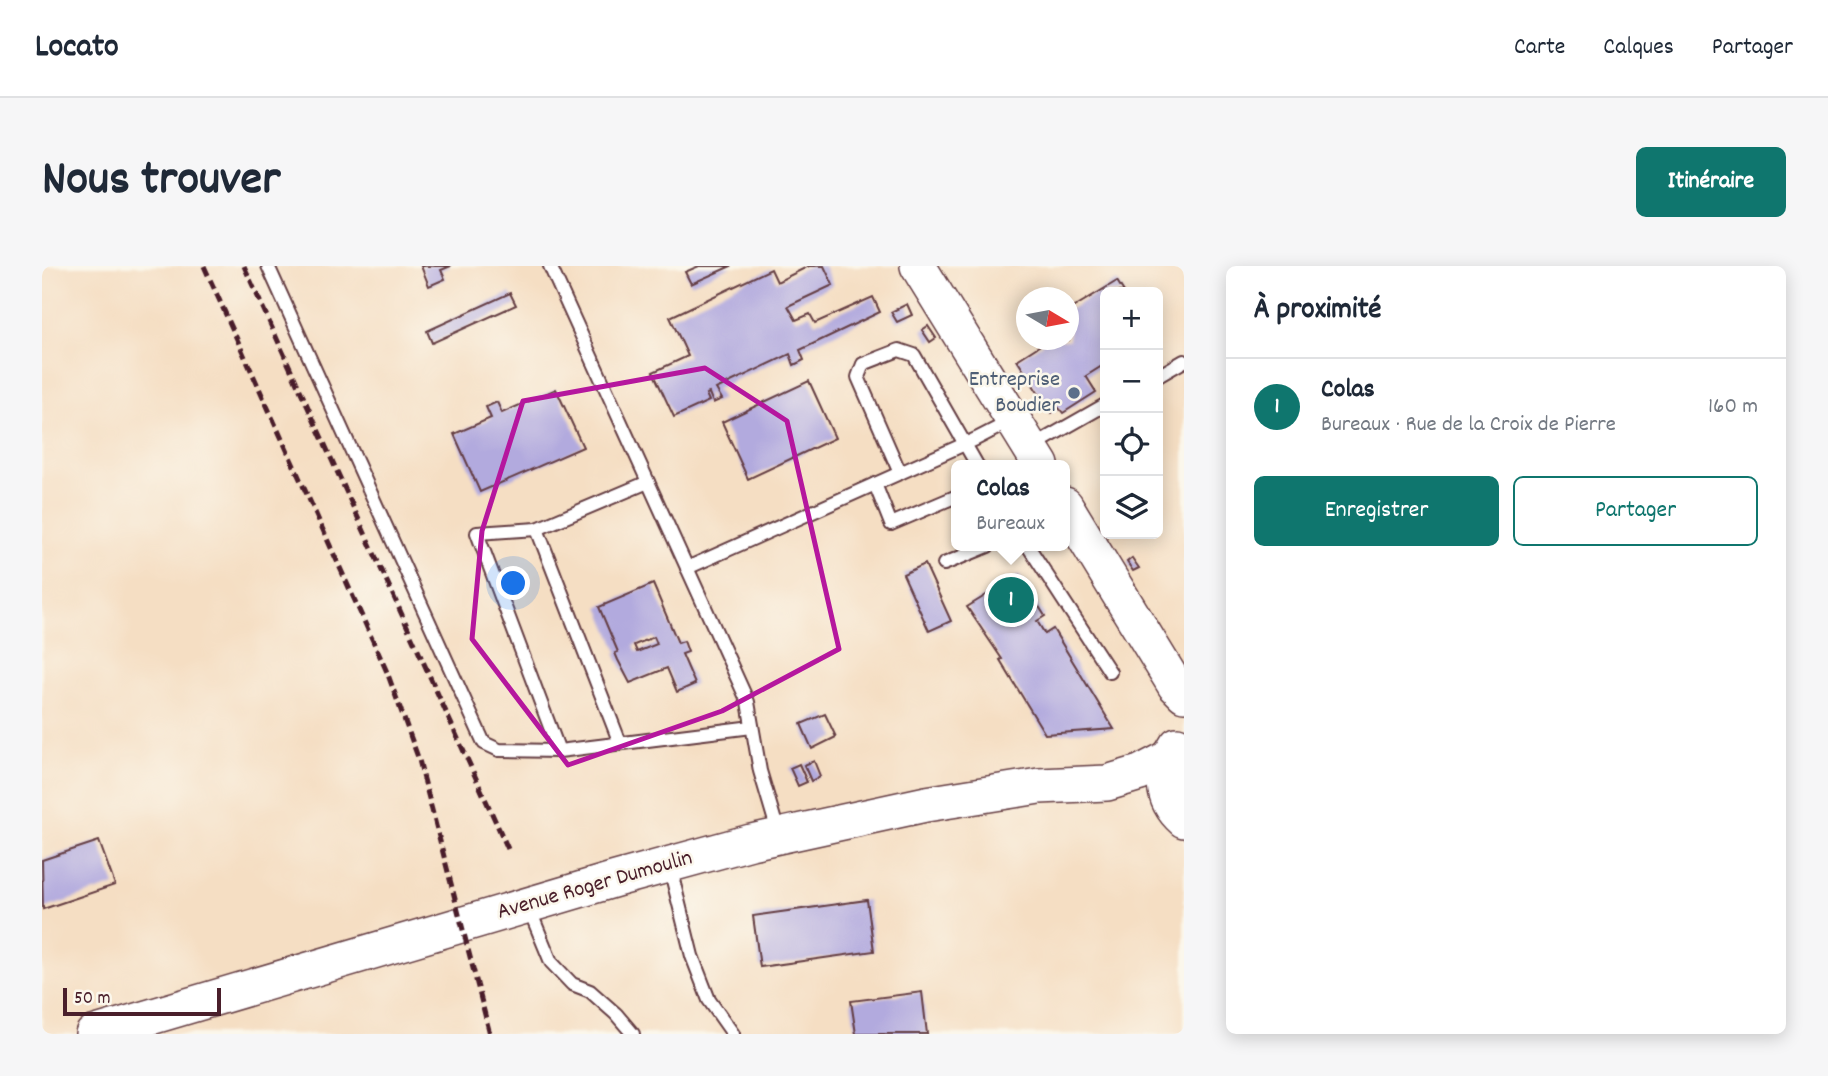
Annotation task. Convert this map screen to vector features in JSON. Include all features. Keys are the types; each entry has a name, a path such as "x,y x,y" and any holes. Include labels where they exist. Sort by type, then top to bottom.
{"main road":[{"path":"918,266 1028,444"},
{"path":"1070,513 1180,689 1180,727 1176,748 1165,772 1164,787 1176,810"},
{"path":"1107,783 1140,773 1176,748"},
{"path":"1107,783 1176,810"},
{"name":"Avenue Roger Dumoulin","path":"93,1034 669,864 779,835 926,804 1039,786 1107,783"}],"lane":[{"path":"268,266 484,743 499,750 559,751 752,727"},
{"path":"550,266 748,702 760,771 779,835"},
{"path":"900,473 858,377 863,364 899,350 914,355 974,460"},
{"path":"1163,373 1184,362"},
{"path":"687,568 963,444 1028,444 1100,408"},
{"path":"559,751 477,533 537,529 648,482"},
{"path":"875,484 891,524 951,499"},
{"path":"537,529 620,744"},
{"path":"944,564 976,551"},
{"path":"1031,551 1110,672"},
{"path":"669,864 692,956 709,1000 733,1034"},
{"path":"528,906 551,962 572,984 590,990 633,1034"}],"highlighted area":[{"path":"705,368 787,421 839,649 722,711 568,765 472,639 482,531 523,401"}],"building":[{"path":"421,266 451,266 441,270 445,279 429,286"},
{"path":"699,266 731,266 691,284 685,272"},
{"path":"809,266 824,266 833,285 788,306 796,320 810,314 815,323 873,297 880,312 800,350 804,360 794,365 790,354 716,389 722,399 713,403 709,393 706,394 709,401 674,417 653,372 688,356 670,317 771,269 777,282"},
{"path":"1117,281 1121,287 1107,287"},
{"path":"1100,291 1100,367 1086,376 1096,392 1063,413 1059,408 1051,413 1017,360 1033,350 1079,350 1079,304"},
{"path":"510,293 516,305 432,343 427,331"},
{"path":"907,304 912,315 897,322 891,312"},
{"path":"928,326 936,338 930,342 922,330"},
{"path":"809,381 835,438 748,479 722,422"},
{"path":"556,389 583,447 480,492 454,434 491,418 486,407 497,402 502,413"},
{"path":"1132,558 1139,568 1133,571 1127,562"},
{"path":"925,564 951,621 929,631 903,574"},
{"path":"1019,575 1045,616 1037,621 1045,634 1053,629 1114,729 1045,734 1000,660 1002,659 967,607"},
{"path":"653,584 678,643 684,641 688,652 682,654 695,684 677,692 667,668 630,683 615,653 618,652 599,607","holes":["654,637 657,644 637,652 634,645"]},
{"path":"825,714 836,737 812,749 801,724"},
{"path":"814,761 820,776 811,781 804,765"},
{"path":"799,764 807,782 798,786 790,768"},
{"path":"99,841 115,885 43,909 42,860"},
{"path":"867,900 874,951 760,967 753,916"},
{"path":"922,992 927,1034 856,1034 851,1001"}],"railway":[{"path":"204,266 387,672 419,760 490,1034"},
{"path":"244,266 508,849"}],"place":[{"name":"Entreprise Boudier","path":"1074,393"},
{"name":"Colas","path":"1011,600"}]}
